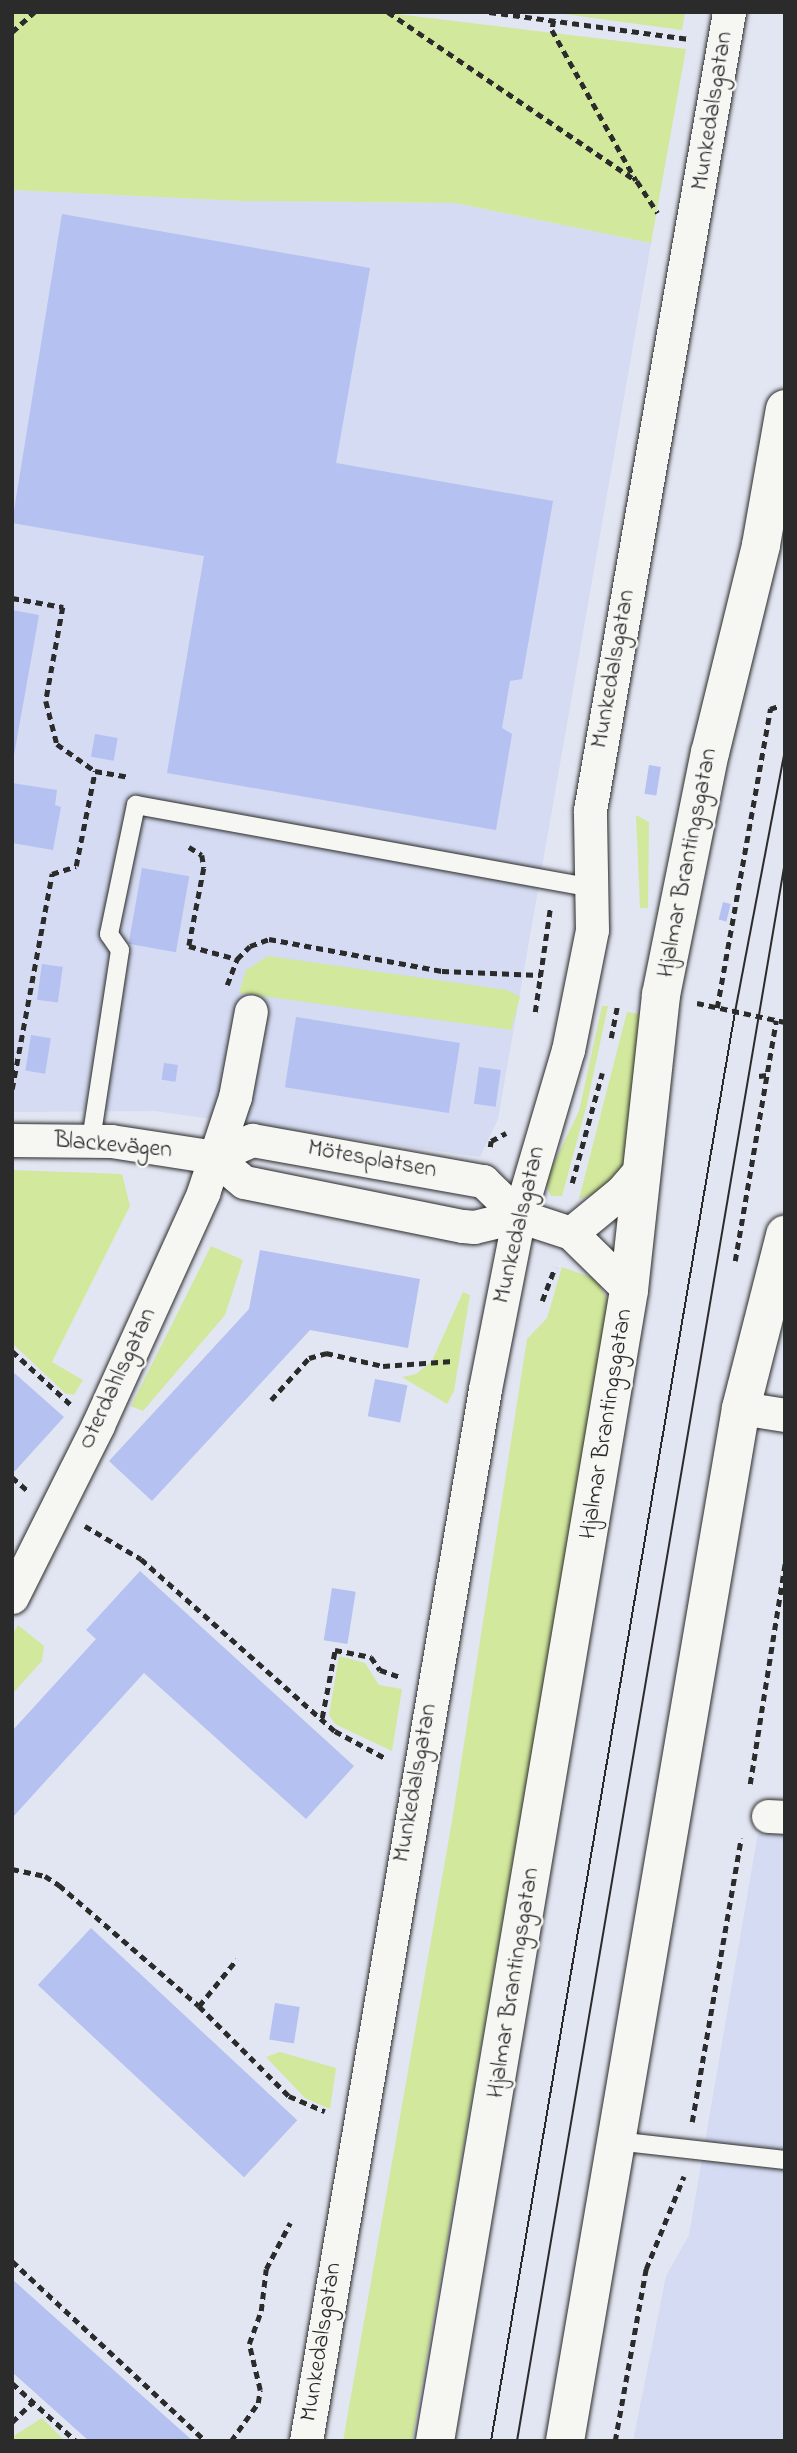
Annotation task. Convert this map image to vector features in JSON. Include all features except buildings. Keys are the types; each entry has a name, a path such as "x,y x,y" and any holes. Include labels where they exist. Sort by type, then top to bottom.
{"main road":[{"name":"Hjalmar Brantingsgatan","path":"435,2441 629,1290 643,1167 649,1076 661,996 710,753 761,545 785,409"},
{"path":"565,2441 685,1715 741,1408 785,1235"}],"street":[{"name":"Munkedalsgatan","path":"306,2441 417,1777 519,1216 568,1050 592,930 590,810 729,12"},
{"path":"214,1157 235,1097 238,1000"},
{"name":"Blackevägen","path":"12,1139 90,1140 214,1157"},
{"name":"Mötesplatsen","path":"519,1216 474,1227 449,1223 244,1182 214,1157 252,1140 468,1176 483,1181 519,1216 571,1233 629,1290"},
{"name":"Oterdahlsgatan","path":"12,1597 109,1400 203,1193 214,1157"},
{"path":"571,1233 621,1192 643,1167"},
{"path":"741,1408 785,1415"}],"lane":[{"path":"90,1140 120,950 109,934 136,805 592,888"},
{"path":"616,2141 785,2160"}],"path":[{"path":"12,32 34,12"},
{"path":"388,12 637,181"},
{"path":"489,12 697,40"},
{"path":"543,19 544,12"},
{"path":"554,20 552,30 607,121 637,181 664,217"},
{"path":"12,598 63,607 46,701 57,744 96,771 138,779 136,805"},
{"path":"717,1008 770,709 779,706"},
{"path":"12,1089 52,874 76,866 96,771"},
{"path":"129,835 194,848 202,855 204,868 189,946 237,959"},
{"path":"238,1000 237,959 250,946 269,939 442,971 541,975"},
{"path":"726,962 733,962"},
{"path":"732,1276 776,1020"},
{"path":"759,1076 767,1074"},
{"path":"12,1351 75,1410"},
{"path":"271,1400 309,1358 326,1353 383,1366 416,1367 465,1359"},
{"path":"12,1477 55,1508 141,1559 322,1718 367,1750 398,1762"},
{"path":"615,2441 646,2269 681,2189 691,2151 701,2062 761,1814 785,1563"},
{"path":"322,1718 335,1650 371,1657 389,1675 413,1679"},
{"path":"12,1869 45,1876 59,1885 199,2006 289,2096 331,2112"},
{"path":"199,2006 237,1959"},
{"path":"231,2441 258,2403 260,2390 249,2344 263,2302 266,2269 290,2223"},
{"path":"12,2261 206,2441"},
{"path":"12,2383 76,2441"},
{"path":"12,2422 33,2402"}],"shaded area":[{"path":"12,190 241,201 455,203 651,243 498,1119 480,1157 155,1111 12,1112"},
{"path":"758,1833 785,1835 785,2441 633,2441 666,2276 689,2235"}],"green space":[{"path":"12,12 380,12 686,49 651,243 455,203 241,201 12,190"},
{"path":"549,12 685,12 682,30"},
{"path":"636,815 649,822 648,908 640,908"},
{"path":"268,956 507,990 520,997 511,1030 239,993 246,970"},
{"path":"602,1006 608,1006 587,1104 562,1196 551,1196 545,1182 579,1111"},
{"path":"627,1012 645,1015 627,1153 621,1172 601,1192 579,1199"},
{"path":"12,1170 122,1174 130,1206 52,1362 83,1380 74,1395 65,1393 12,1343"},
{"path":"211,1246 243,1260 225,1315 143,1411 131,1406"},
{"path":"562,1267 596,1279 607,1299 608,1317 412,2441 343,2441 452,1821 527,1339 547,1318"},
{"path":"463,1292 470,1295 454,1391 447,1404 402,1377 416,1374 432,1361"},
{"path":"18,1625 44,1646 42,1661 13,1693 12,1636"},
{"path":"339,1656 365,1663 379,1685 402,1689 392,1751 335,1724 329,1715"},
{"path":"280,2052 336,2068 330,2109 305,2098 266,2057"},
{"path":"42,2418 65,2441 12,2441 12,2437"}],"tram line":[{"path":"491,2441 735,1012 785,749"},
{"path":"517,2441 785,862"}]}
